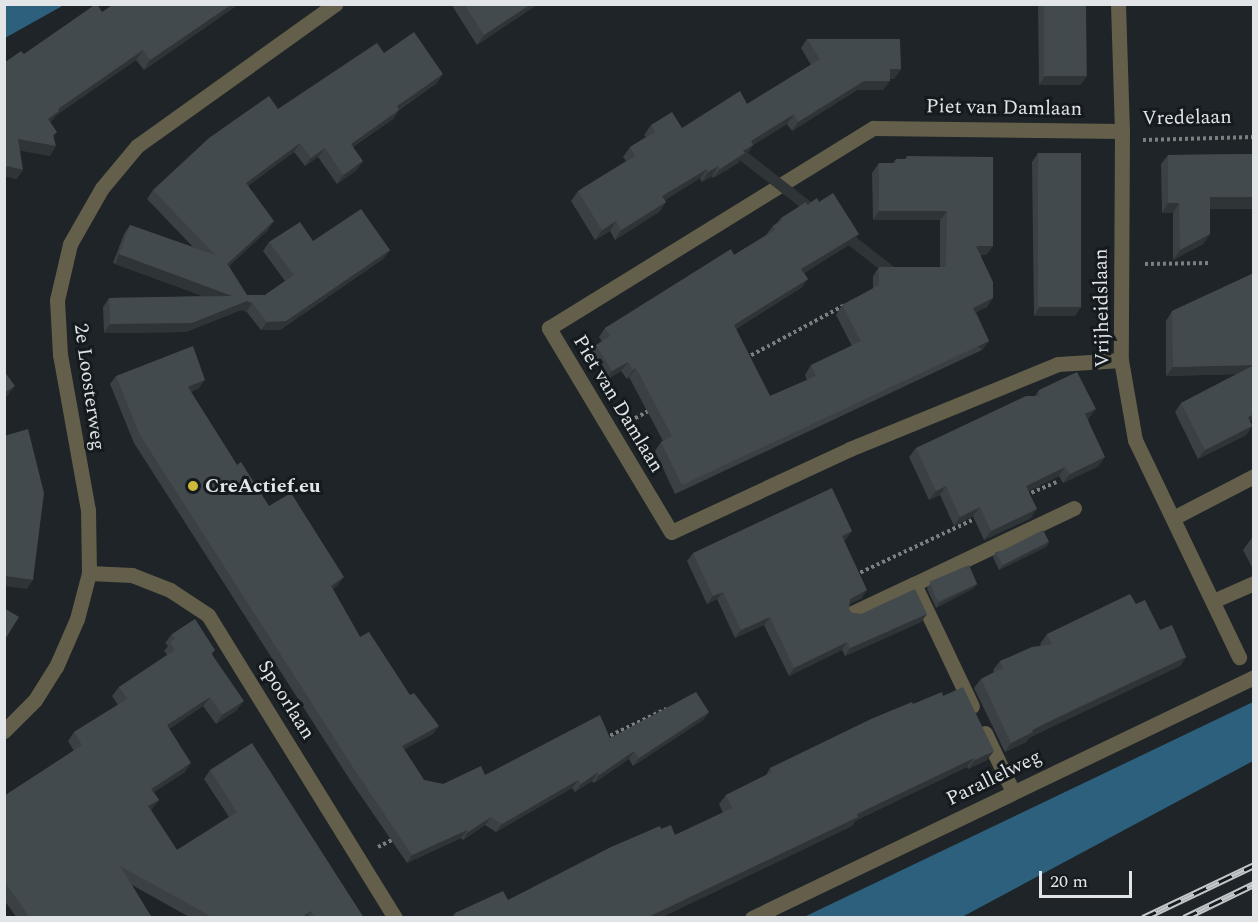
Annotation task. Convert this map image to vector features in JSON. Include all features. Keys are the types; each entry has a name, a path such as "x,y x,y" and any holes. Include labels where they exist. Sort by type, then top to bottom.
{"street":[{"name":"2e Loosterweg","path":"4,731 35,700 56,667 77,620 89,573 88,510 60,355 57,300 70,244 102,188 137,146 335,4"},
{"name":"Vrijheidslaan","path":"1118,4 1122,136 1121,360 1135,440 1239,657"},
{"name":"Piet van Damlaan","path":"1121,360 1058,364 850,448 670,532 549,328 873,128 1122,136"},
{"path":"1173,518 1254,476"},
{"path":"852,613 1074,508"},
{"name":"Spoorlaan","path":"89,573 132,575 170,590 208,615 395,918"},
{"path":"914,584 1013,792"},
{"path":"1213,601 1254,584"},
{"name":"Parallelweg","path":"752,918 1254,677"}],"path":[{"name":"Vredelaan","path":"1122,136 1254,137"},
{"path":"1121,264 1210,263"},
{"path":"744,359 846,304"},
{"path":"610,432 662,404"},
{"path":"1023,496 1056,482"},
{"path":"853,576 980,516"},
{"path":"603,739 667,708"},
{"path":"358,856 400,836"}],"water":[{"path":"5,4 64,4 64,5 5,38"},
{"path":"1253,702 1253,761 962,917 804,917"}],"building":[{"path":"96,4 102,12 114,4 232,4 150,60 143,50 58,109 59,111 48,119 57,132 53,135 56,146 18,139 23,170 8,166 4,168 4,63 21,51 24,54"},
{"path":"464,4 531,4 484,35"},
{"path":"1044,4 1086,4 1086,76 1044,76"},
{"path":"414,32 443,74 397,106 399,110 351,144 363,161 343,175 325,148 311,158 300,143 246,183 274,221 227,264 247,295 265,295 294,275 269,242 300,222 313,241 361,209 390,250 286,321 267,322 250,300 252,303 247,301 192,323 110,324 109,298 232,296 119,254 130,225 215,255 153,190 209,138 269,96 278,109 377,43 384,53"},
{"path":"807,39 900,39 901,69 890,69 890,81 864,81 798,122 794,114 751,141 753,145 743,151 745,153 720,169 718,166 708,172 707,169 662,196 666,202 621,230 616,221 602,230 578,191 635,156 630,147 655,132 651,125 672,112 682,128 740,91 747,104 820,59"},
{"path":"1038,153 1081,153 1081,307 1038,307"},
{"path":"1254,154 1254,197 1210,197 1210,234 1180,250 1179,203 1168,203 1168,155"},
{"path":"907,156 993,157 993,246 976,246 993,282 993,298 973,308 989,341 682,485 661,442 672,436 636,368 633,370 628,362 612,371 596,345 610,336 605,328 731,249 734,255 775,230 773,226 782,220 781,218 806,202 807,205 817,198 819,202 833,193 859,234 801,269 808,279 734,325 770,396 816,376 811,365 861,341 842,305 879,285 879,267 946,267 947,211 879,211 879,163 895,163 896,159 907,159"},
{"path":"1254,273 1254,365 1173,367 1172,311"},
{"path":"193,346 205,380 188,387 237,465 241,462 269,506 291,493 344,577 331,586 360,637 369,632 410,695 414,693 439,726 402,746 424,780 443,784 481,766 485,775 600,715 610,738 696,692 709,712 639,758 634,751 599,775 598,772 581,784 578,780 502,824 491,817 468,832 467,830 412,855 356,772 140,435 116,376"},
{"path":"1254,365 1254,414 1248,417 1252,426 1205,450 1181,403"},
{"path":"4,371 15,386 4,393"},
{"path":"1077,372 1096,409 1085,414 1105,457 1070,474 1065,467 1026,486 1037,509 991,531 980,507 960,517 946,486 936,491 916,448 1026,396 1039,396 1039,390"},
{"path":"28,429 44,493 33,580 4,576 4,436"},
{"path":"832,488 852,531 842,536 867,590 850,599 849,610 852,613 861,614 915,589 927,614 850,648 847,642 794,668 770,617 741,630 723,592 713,596 693,553"},
{"path":"1043,530 1049,542 1003,565 997,554"},
{"path":"969,565 977,584 938,601 929,582"},
{"path":"1130,594 1136,604 1145,600 1160,630 1172,625 1186,657 1070,711 1011,743 981,679 1003,668 1000,661 1032,647 1052,644 1047,634"},
{"path":"4,608 19,617 4,641"},
{"path":"195,619 215,650 211,653 244,701 222,715 210,697 167,725 191,763 151,789 159,800 148,806 177,850 237,812 210,770 252,743 364,918 315,918 311,911 301,918 214,918 120,866 152,918 30,918 4,881 4,802 7,800 4,796 82,745 74,732 127,699 119,687 175,650 170,642 175,639 172,634"},
{"path":"963,687 994,751 975,760 974,758 857,814 858,817 646,918 457,918 455,913 503,891 508,900 611,847 660,826 661,829 671,825 675,835 732,808 726,795 772,772 770,768 871,719 912,702 913,704 942,692 943,696"}],"railway":[{"path":"1143,918 1254,865"},
{"path":"1184,918 1254,884"}],"place":[{"name":"CreActief.eu","path":"193,486"}]}
